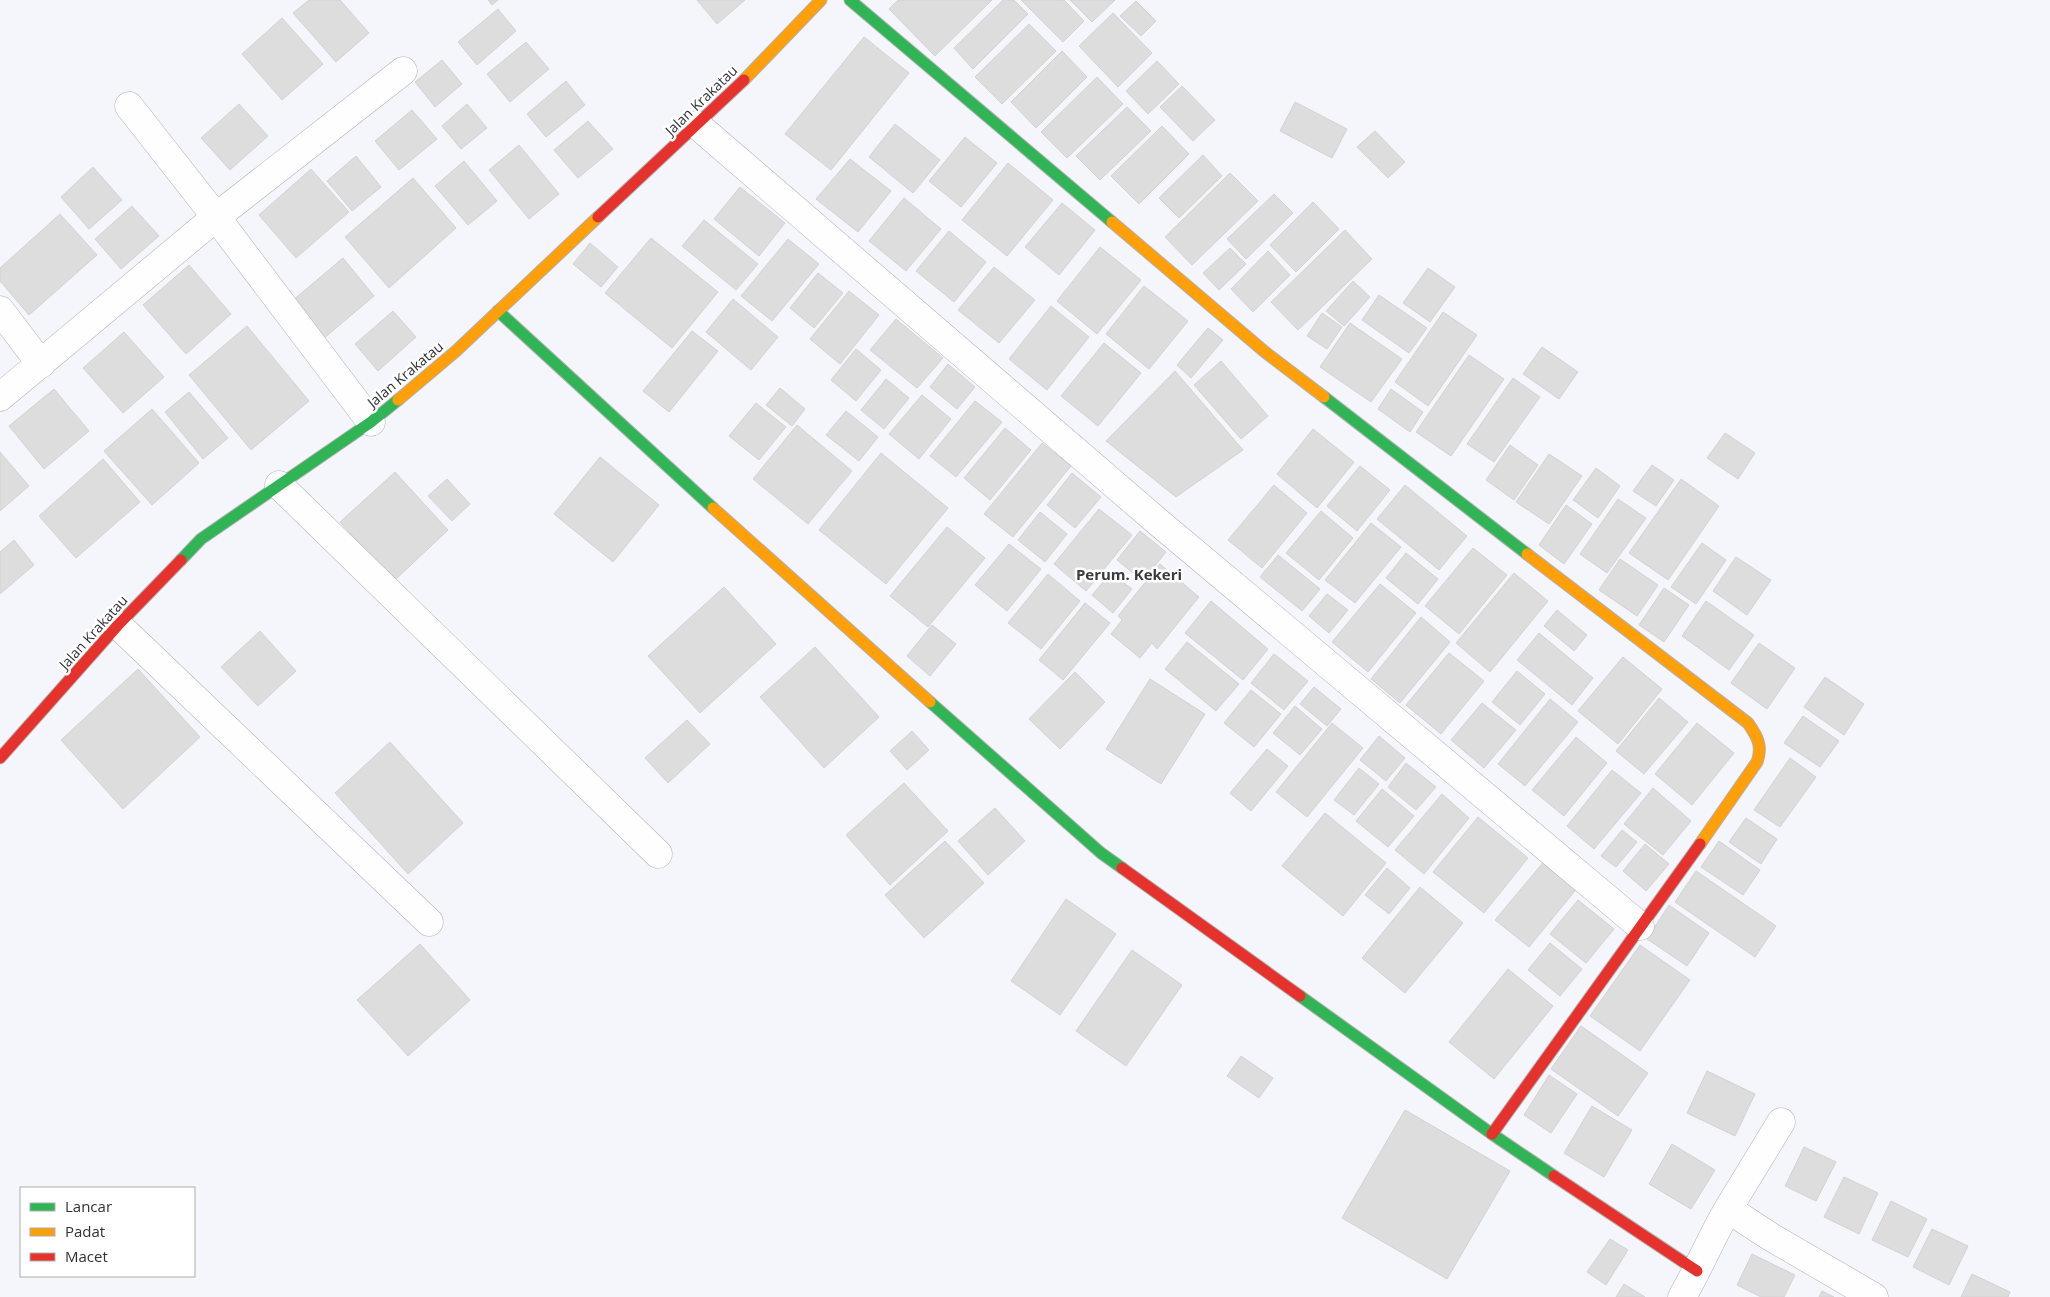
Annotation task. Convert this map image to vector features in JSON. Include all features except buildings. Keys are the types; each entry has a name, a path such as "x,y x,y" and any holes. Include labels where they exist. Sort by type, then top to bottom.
{"street":[{"name":"Jalan Krakatau","path":"0,758 118,625 201,539 371,422 456,351 765,60 821,0"},
{"path":"850,0 1265,352 1748,722 1759,736 1761,755 1741,786 1492,1134"},
{"path":"0,397 216,217 403,71"},
{"path":"128,106 216,217 371,422"},
{"path":"697,125 1158,522 1640,926"},
{"path":"0,310 41,364"},
{"path":"498,312 742,534 1101,853 1492,1134 1697,1271"},
{"path":"278,485 658,854"},
{"path":"118,625 429,922"},
{"path":"1682,1297 1697,1271 1717,1227 1781,1122"},
{"path":"1728,1209 1788,1247 1874,1297"}],"traffic: fast":[{"path":"850,0 1112,222"},
{"path":"498,311 713,508"},
{"path":"1324,397 1527,554"},
{"path":"181,560 201,539 371,422 398,400"},
{"path":"930,702 1101,853 1122,868"},
{"path":"1300,996 1492,1134 1554,1176"}],"traffic: slow":[{"path":"744,80 821,0"},
{"path":"398,400 456,351 598,217"},
{"path":"1112,222 1265,352 1324,397"},
{"path":"713,508 930,702"},
{"path":"1527,554 1748,723 1754,732 1759,746 1757,762 1700,844"}],"traffic: jam":[{"path":"598,217 744,80"},
{"path":"0,758 118,625 181,560"},
{"path":"1492,1134 1700,844"},
{"path":"1122,868 1300,996"},
{"path":"1554,1176 1697,1271"}],"district":[{"name":"Perum. Kekeri","path":"1129,574"}]}
